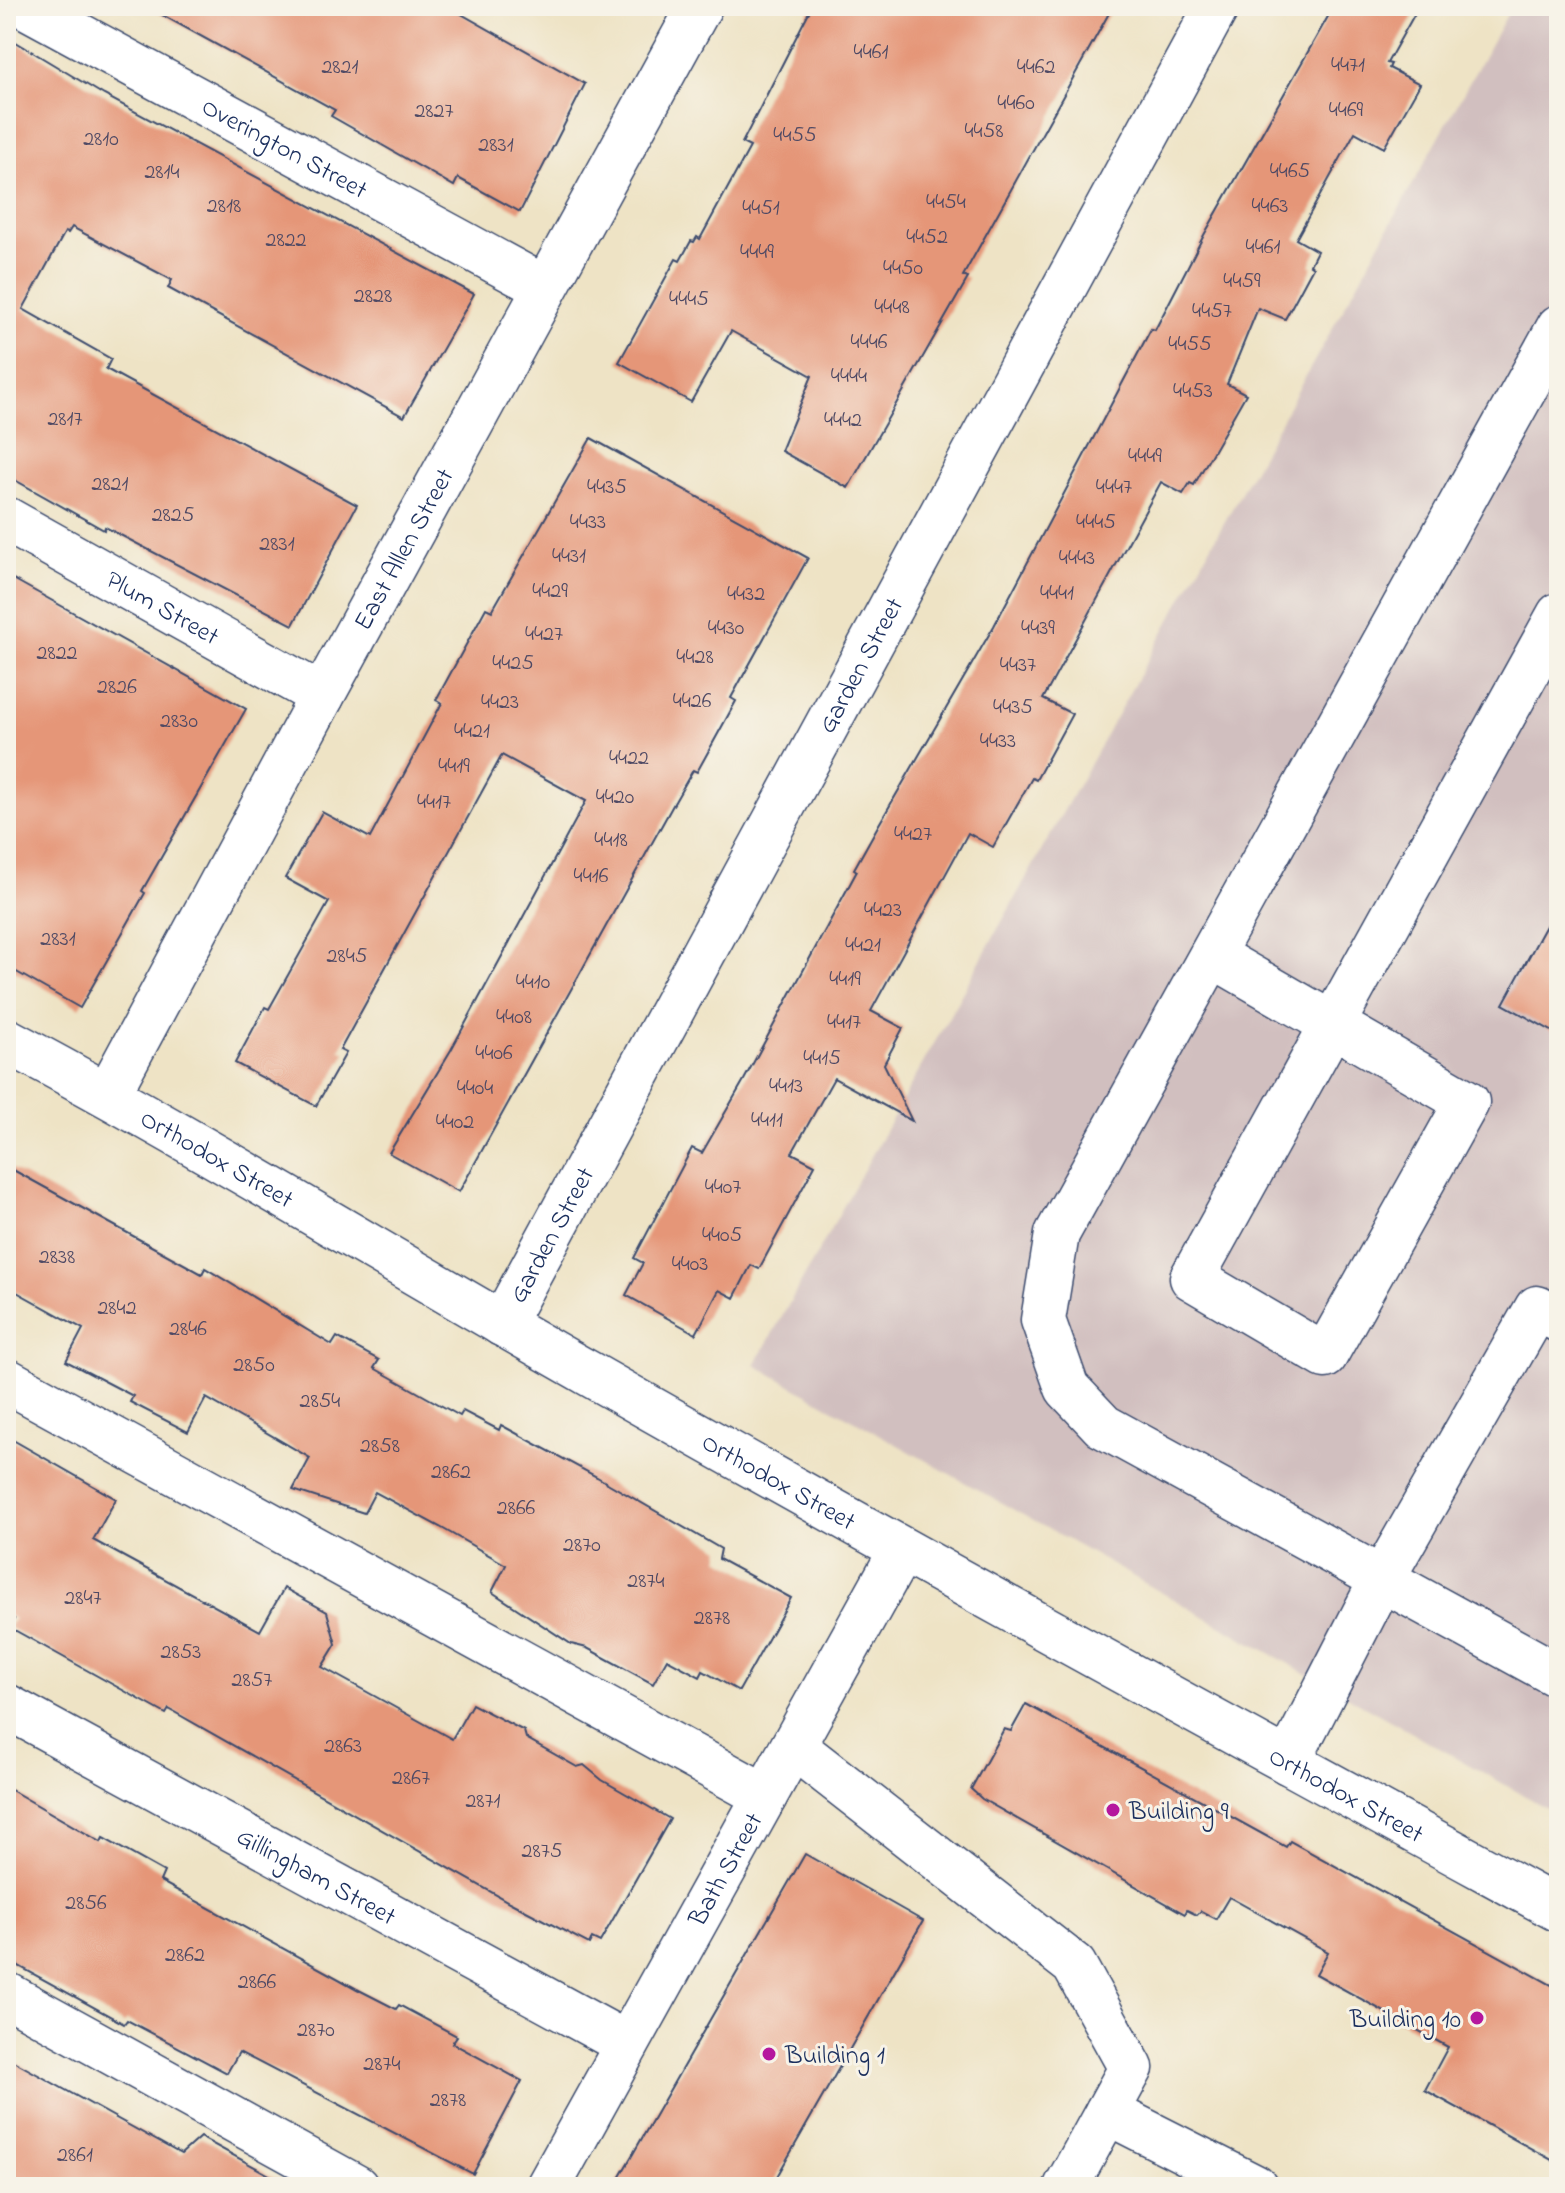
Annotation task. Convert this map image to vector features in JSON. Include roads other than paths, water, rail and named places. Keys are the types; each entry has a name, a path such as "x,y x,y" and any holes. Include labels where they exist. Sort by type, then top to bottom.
{"street":[{"name":"Overington Street","path":"25,6 545,288"},
{"name":"East Allen Street","path":"108,1094 700,6"},
{"name":"Garden Street","path":"502,1324 1217,6"},
{"path":"1559,327 1057,1234 1043,1320 1067,1388 1103,1426 1559,1676"},
{"name":"Plum Street","path":"6,519 322,696"},
{"path":"1212,955 1332,1024 1467,1102 1325,1356 1192,1278 1332,1024 1559,615"},
{"name":"Orthodox Street","path":"6,1040 108,1094 502,1324 901,1551 1559,1910"},
{"path":"1288,1762 1382,1579 1537,1308 1559,1320"},
{"path":"6,1380 765,1796"},
{"name":"Bath Street","path":"548,2187 901,1551"},
{"name":"Gillingham Street","path":"6,1706 627,2044"},
{"path":"793,1746 1074,1965 1131,2068 1066,2187"},
{"path":"6,1994 356,2187"},
{"path":"1107,2112 1255,2187"}],"place":[{"name":"Building 9","path":"1113,1810"},
{"name":"Building 10","path":"1477,2018"},
{"name":"Building 1","path":"769,2054"}]}
